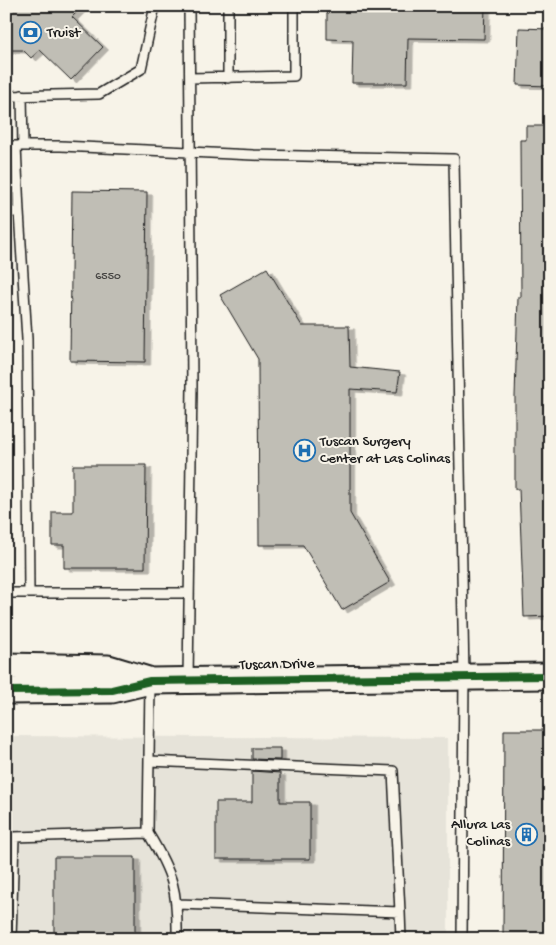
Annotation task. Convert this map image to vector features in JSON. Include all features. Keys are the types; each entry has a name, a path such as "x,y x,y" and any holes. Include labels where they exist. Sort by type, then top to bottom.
{"street":[{"name":"Tuscan Drive","path":"7,685 108,668 150,681 464,675 550,676"}],"lane":[{"path":"6,96 99,94 141,69 155,6"},
{"path":"188,680 192,386 189,6"},
{"path":"228,6 228,78"},
{"path":"190,78 294,76 294,6"},
{"path":"22,95 15,146 28,339 29,593"},
{"path":"15,146 454,160 464,675 462,939"},
{"path":"6,212 19,212"},
{"path":"6,593 189,593"},
{"path":"150,681 148,833 171,876 178,904 177,939"},
{"path":"149,761 393,771 401,939"},
{"path":"11,939 14,838 148,833"},
{"path":"178,904 400,912"}],"shaded area":[{"path":"6,736 448,738 448,939 6,939"}],"building":[{"path":"6,6 83,6 72,17 103,47 71,80 40,50 31,58 23,50 6,50"},
{"path":"327,6 485,6 484,39 408,38 407,83 352,83 353,40 327,39"},
{"path":"519,28 550,29 550,86 517,85"},
{"path":"526,126 550,126 550,616 524,617 519,489 515,489 515,397 518,297 521,297 520,140 526,140"},
{"path":"72,191 147,192 145,362 70,361"},
{"name":"Tuscan Surgery Center at Las Colinas","path":"267,268 302,326 349,326 350,367 400,372 397,392 350,389 350,513 390,582 342,610 303,545 259,545 258,359 220,295"},
{"path":"73,465 146,465 145,568 64,568 64,545 52,545 52,512 73,512"},
{"name":"Allura Las Colinas","path":"504,730 550,730 550,939 503,939"},
{"path":"252,748 280,748 280,760 252,759"},
{"path":"252,771 280,773 280,802 310,802 310,859 216,859 216,802 252,802"},
{"path":"54,857 135,857 135,939 54,939"}],"cycle path":[{"path":"6,691 112,690 150,681 550,676"}],"place":[{"name":"Truist","path":"31,33"},
{"name":"Tuscan Surgery Center at Las Colinas","path":"304,451"},
{"name":"Allura Las Colinas","path":"526,834"}]}
